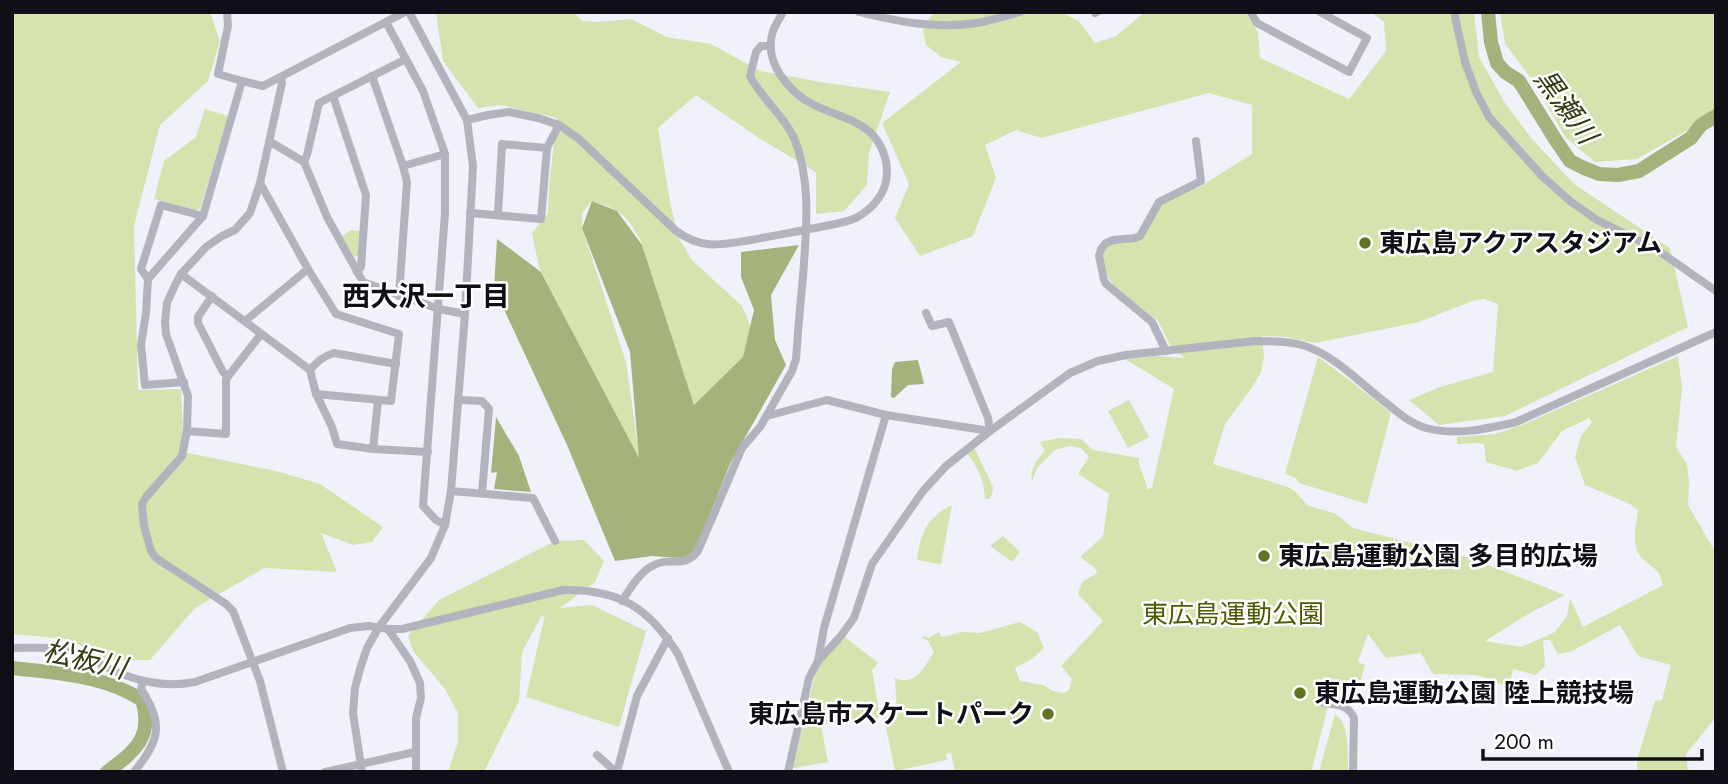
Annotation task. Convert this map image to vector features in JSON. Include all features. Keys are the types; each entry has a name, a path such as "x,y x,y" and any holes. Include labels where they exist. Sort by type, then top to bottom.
{"street":[{"path":"227,12 228,26 218,75 263,86 407,12 467,120 473,166 465,314 445,525 431,558 367,648 355,688 353,713 361,768"},
{"path":"467,120 509,112 559,125 579,139 686,239 710,245 727,244 853,219 869,209 882,196 887,182 887,165 881,147 872,134 859,125 811,104 782,78 772,59 771,46 773,31 783,12"},
{"path":"859,12 898,22 940,26 977,23 1020,12"},
{"path":"1252,13 1257,23 1349,72 1367,38 1320,12"},
{"path":"1455,12 1465,62 1489,117 1542,176 1570,201 1597,219 1656,249 1716,291"},
{"path":"386,22 422,91 445,154 445,213 424,506 436,520 445,525"},
{"path":"622,601 650,567 665,561 682,562 692,559 698,551 742,448 767,416 796,359 806,230 802,158 792,134 750,76 761,46 771,46"},
{"path":"304,162 319,103 406,59"},
{"path":"372,76 407,182 399,296"},
{"path":"281,77 282,83 260,183 250,213 235,230 206,247 181,274 167,303 166,334 188,396 187,431 182,456 142,503 144,526 151,551 156,558 219,598 234,614 260,681 283,772"},
{"path":"184,382 145,385 141,345 148,279 203,216 242,81"},
{"path":"333,96 367,201 361,267 357,272"},
{"path":"470,213 541,219 547,148 559,125"},
{"path":"269,141 304,162 327,217 363,282 439,309 465,314"},
{"path":"1166,351 1152,322 1106,284 1099,256 1106,243 1140,236 1159,202 1201,181 1196,141"},
{"path":"498,215 502,144 547,148"},
{"path":"403,166 445,154"},
{"path":"260,183 336,314 399,334 391,401 316,394"},
{"path":"148,279 141,269 161,205 203,216"},
{"path":"245,321 308,268"},
{"path":"181,274 310,370 316,394 337,444 428,452"},
{"path":"212,296 198,317 198,323 223,372 228,376"},
{"path":"926,313 932,326 949,322 988,418 990,431"},
{"path":"788,772 809,678 818,661 854,618 872,564 923,491 946,466 1070,373 1098,361 1126,355 1255,341 1303,345 1334,361 1402,417 1425,428 1455,432 1516,422 1716,332"},
{"path":"187,431 226,434 226,379 261,334"},
{"path":"310,370 319,360 334,353 396,364"},
{"path":"373,449 378,400"},
{"path":"458,400 482,401 489,409 482,493"},
{"path":"767,416 827,400 886,415 990,431"},
{"path":"818,661 824,628 886,415"},
{"path":"450,491 533,498 555,541"},
{"path":"12,648 64,649 77,652 143,681 176,685 195,682 350,628 402,629 563,590 589,590 613,596 639,608 659,626 678,654 729,772"},
{"path":"383,628 410,662 420,683 421,698 416,718 416,772"},
{"path":"597,755 616,772 637,696 668,638"},
{"path":"134,772 153,744 157,729 153,707 141,689 143,681"},
{"path":"1324,703 1348,709 1353,713 1353,772"},
{"path":"325,772 361,768 415,752"}],"green space":[{"path":"12,12 210,12 220,41 208,81 160,125 134,226 138,390 181,389 184,452 280,472 320,484 383,527 372,542 353,545 321,533 337,572 264,568 195,608 150,660 108,660 68,639 12,634"},
{"path":"436,12 574,12 582,21 631,19 667,37 711,44 760,71 890,92 869,153 867,185 844,211 816,214 816,172 762,140 696,95 658,128 677,235 692,260 742,306 751,327 743,357 727,378 694,406 640,239 631,224 610,207 592,201 582,213 582,228 626,362 640,461 539,267 532,233 548,213 557,118 501,105 478,108 443,61"},
{"name":"東広島運動公園","path":"936,12 985,12 1006,16 1060,12 1079,21 1095,43 1116,36 1145,12 1245,12 1258,32 1260,58 1349,99 1386,51 1384,22 1371,12 1474,12 1479,57 1505,103 1532,139 1574,184 1670,248 1688,327 1505,416 1439,425 1409,400 1440,387 1493,372 1498,304 1484,299 1472,301 1419,322 1315,343 1287,337 1262,336 1264,357 1261,372 1225,424 1213,464 1288,487 1307,505 1336,514 1353,528 1470,558 1565,595 1485,641 1521,647 1555,632 1567,616 1570,598 1583,627 1663,585 1658,572 1643,559 1636,548 1638,510 1585,485 1575,457 1581,436 1592,422 1589,418 1562,431 1538,463 1517,471 1486,462 1484,444 1457,444 1457,437 1495,434 1522,425 1678,356 1682,389 1676,447 1687,464 1688,505 1716,553 1716,717 1686,754 1688,772 1637,772 1637,760 1655,701 1662,700 1671,665 1638,656 1620,625 1570,652 1558,654 1550,640 1543,640 1545,666 1536,675 1513,669 1509,687 1477,675 1433,674 1421,653 1386,658 1368,634 1358,662 1365,665 1353,706 1330,699 1311,772 955,772 951,753 946,754 947,760 895,771 884,717 897,714 895,678 914,678 934,652 928,641 922,638 924,636 928,638 939,632 942,637 962,632 980,633 1020,622 1037,632 1044,648 1032,659 1015,668 1020,681 1043,685 1053,691 1064,693 1069,690 1072,679 1061,666 1103,621 1078,594 1082,582 1097,573 1095,568 1080,557 1103,536 1109,494 1078,474 1089,457 1081,448 1069,446 1055,450 1037,468 1032,481 1033,468 1045,450 1039,442 1060,438 1081,439 1093,450 1139,458 1147,489 1152,488 1174,389 1125,359 1157,356 1185,358 1171,347 1158,321 1114,286 1106,271 1104,252 1111,244 1140,240 1159,205 1193,187 1196,189 1252,154 1252,105 1209,93 1041,138 1016,130 985,145 996,178 973,236 920,256 895,218 909,184 882,123 961,62 941,57 926,45 923,30"},
{"path":"1500,12 1716,12 1716,114 1637,159 1595,162 1566,138 1530,77 1505,44"},
{"path":"205,109 228,116 200,209 195,211 154,199 164,161 196,137"},
{"path":"351,230 362,231 359,256 354,257 342,236"},
{"path":"1318,357 1391,413 1367,504 1299,483 1296,478 1285,474"},
{"path":"1129,400 1149,437 1128,448 1108,411"},
{"path":"974,447 993,487 989,499 985,499 980,474 967,453"},
{"path":"952,505 941,564 917,560 926,527 936,515"},
{"path":"1003,536 1020,552 1012,562 990,546"},
{"path":"584,540 604,561 595,582 560,608 592,605 646,631 619,727 526,697 545,615 541,617 522,652 519,701 484,772 448,772 458,742 458,713 445,689 413,651 408,636 439,600 555,541"},
{"path":"844,636 878,663 872,670 880,717 821,725 828,762 793,768 814,679 825,658"},
{"path":"1335,714 1346,733 1348,772 1319,772"}],"shaded area":[{"path":"592,201 617,211 642,245 694,405 743,357 754,310 741,277 741,252 799,245 771,295 775,340 786,365 730,464 692,559 652,556 615,561 567,445 494,288 497,239 541,272 639,458 630,352 582,228"},
{"path":"918,360 924,384 908,385 894,398 891,397 892,369 895,362"},
{"path":"496,417 519,456 531,492 494,489 497,472 491,473"}],"waterway":[{"name":"黒瀬川","path":"1488,12 1491,42 1497,63 1519,81 1570,161 1584,168 1599,174 1618,175 1639,171 1691,138 1701,125 1716,116"},
{"name":"松板川","path":"12,668 96,680 142,700 145,713 143,734 126,758 107,772"}],"place":[{"name":"東広島アクアスタジアム","path":"1365,243"},
{"name":"東広島運動公園 多目的広場","path":"1264,556"},
{"name":"東広島運動公園 陸上競技場","path":"1300,693"},
{"name":"東広島市スケートパーク","path":"1048,714"}],"district":[{"name":"西大沢一丁目","path":"426,296"}]}
